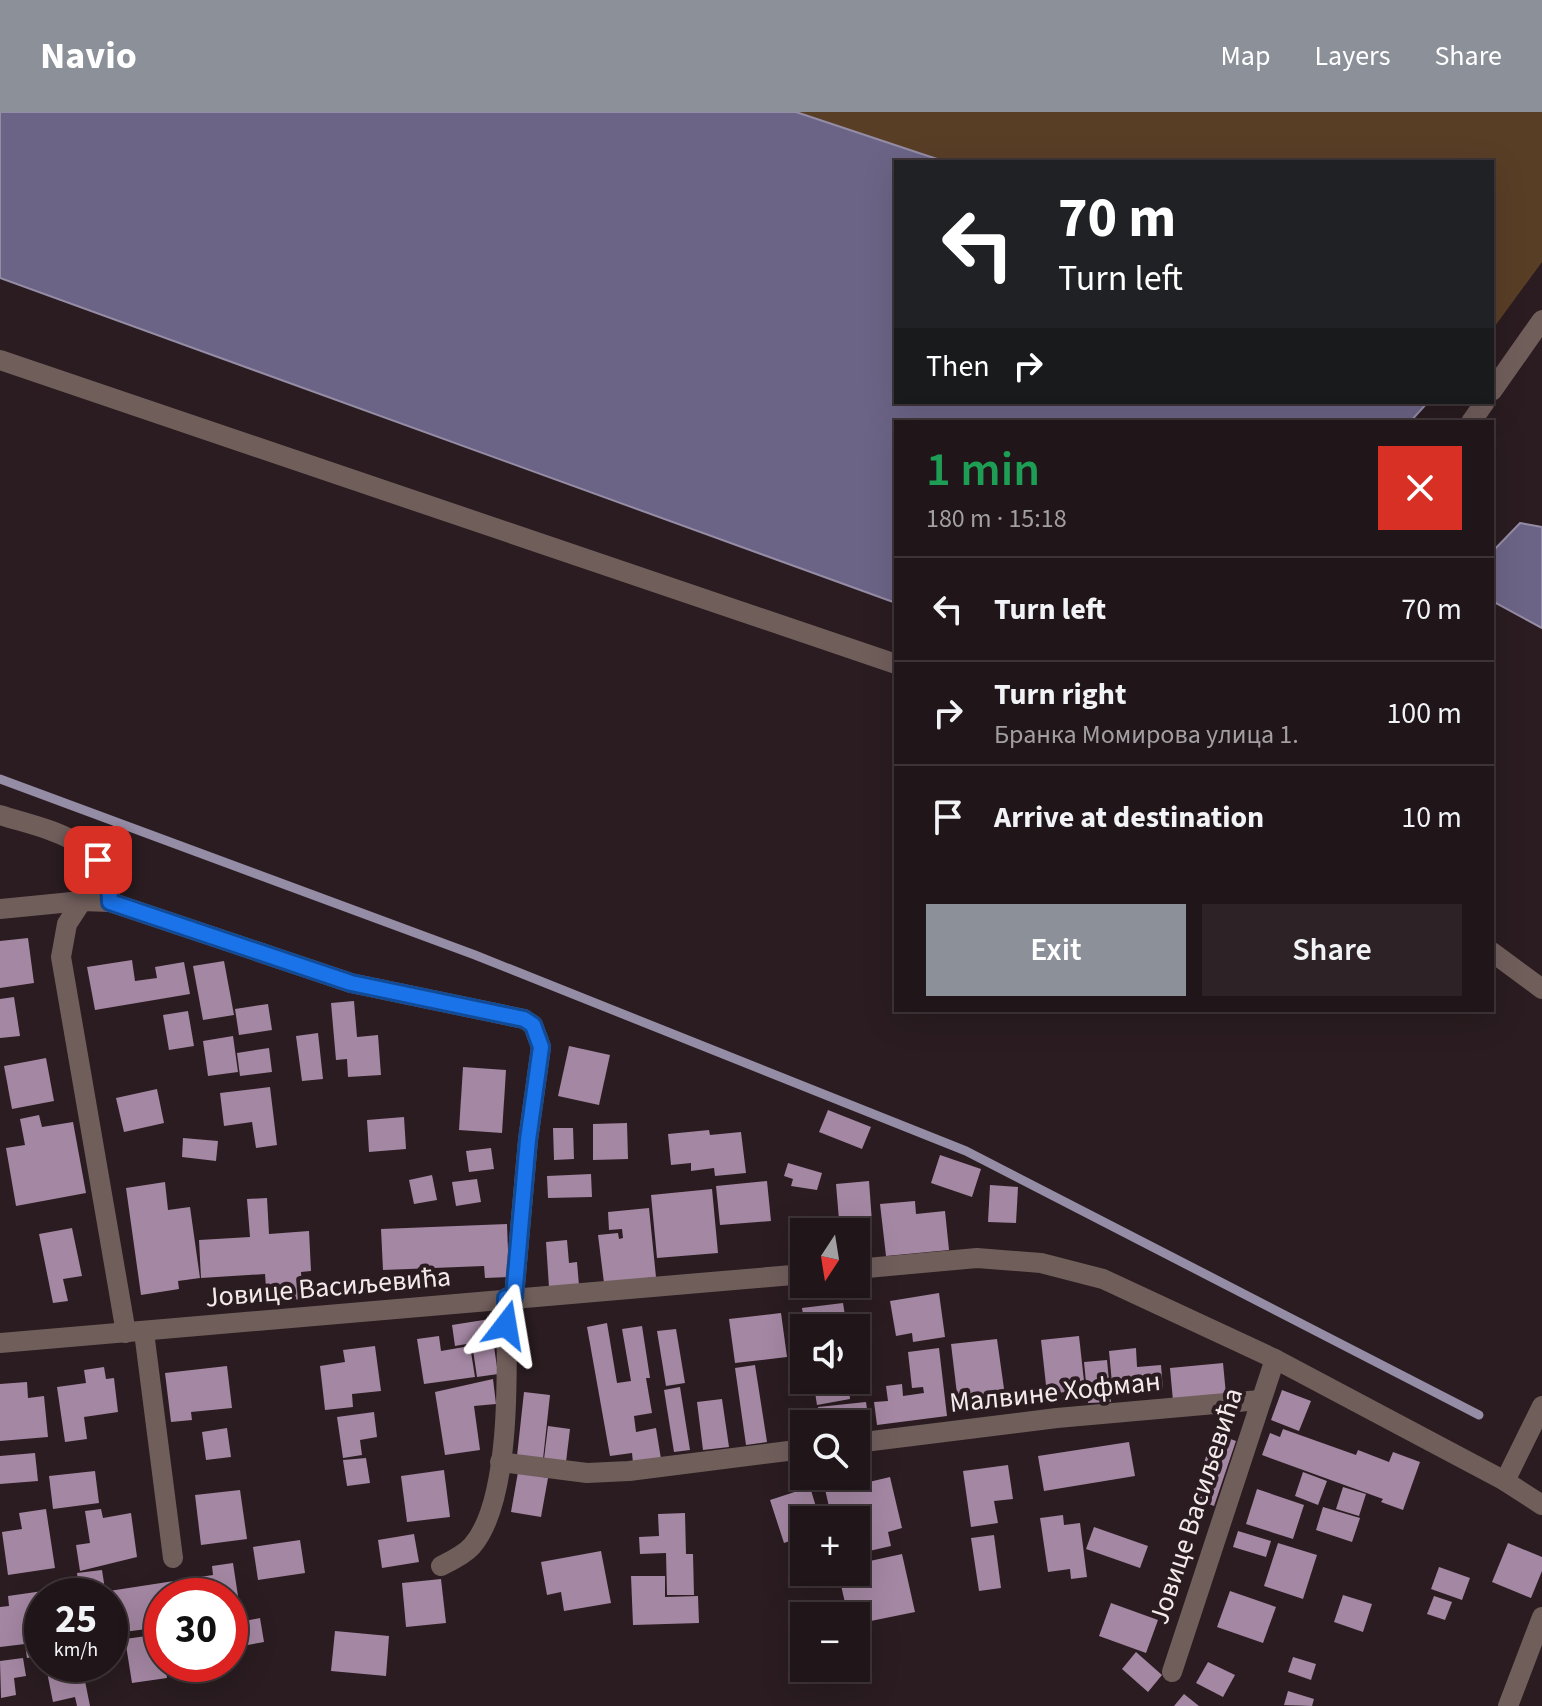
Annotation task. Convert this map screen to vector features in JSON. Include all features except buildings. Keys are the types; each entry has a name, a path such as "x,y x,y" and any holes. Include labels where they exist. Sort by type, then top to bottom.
{"street":[{"path":"1494,388 1542,320"},
{"path":"0,360 894,663"},
{"path":"0,815 61,834 82,845 98,860 109,881 110,902"},
{"path":"82,901 67,924 61,957 135,1333 173,1558"},
{"path":"0,909 82,901 110,902 351,983 524,1019 533,1025 541,1047 510,1297 500,1462 480,1533 470,1548 441,1566"},
{"path":"1494,953 1542,989"},
{"name":"Јовице Васиљевића","path":"870,1268 977,1258 1041,1263 1103,1279 1275,1359 1505,1481 1542,1505"},
{"name":"Јовице Васиљевића","path":"0,1343 790,1275"},
{"name":"Јовице Васиљевића","path":"1172,1672 1275,1359"},
{"name":"Малвине Хофман","path":"870,1441 1057,1418 1260,1400"},
{"path":"1505,1481 1542,1406"},
{"path":"500,1462 587,1473 615,1472 790,1451"},
{"path":"1508,1706 1542,1617"}],"shaded area":[{"path":"0,112 796,112 940,160 894,160 894,404 1426,404 1412,420 894,420 894,602 0,278"},
{"path":"796,112 1542,112 1542,262 1494,327 1494,160 940,160"},
{"path":"1520,523 1542,527 1542,628 1494,602 1494,550"}],"waterway":[{"path":"0,779 475,955 966,1151 1479,1415"}],"route":[{"path":"98,860 109,881 110,902 351,983 524,1019 533,1025 540,1036 541,1047 528,1140 514,1297 506,1298 506,1325"}]}
